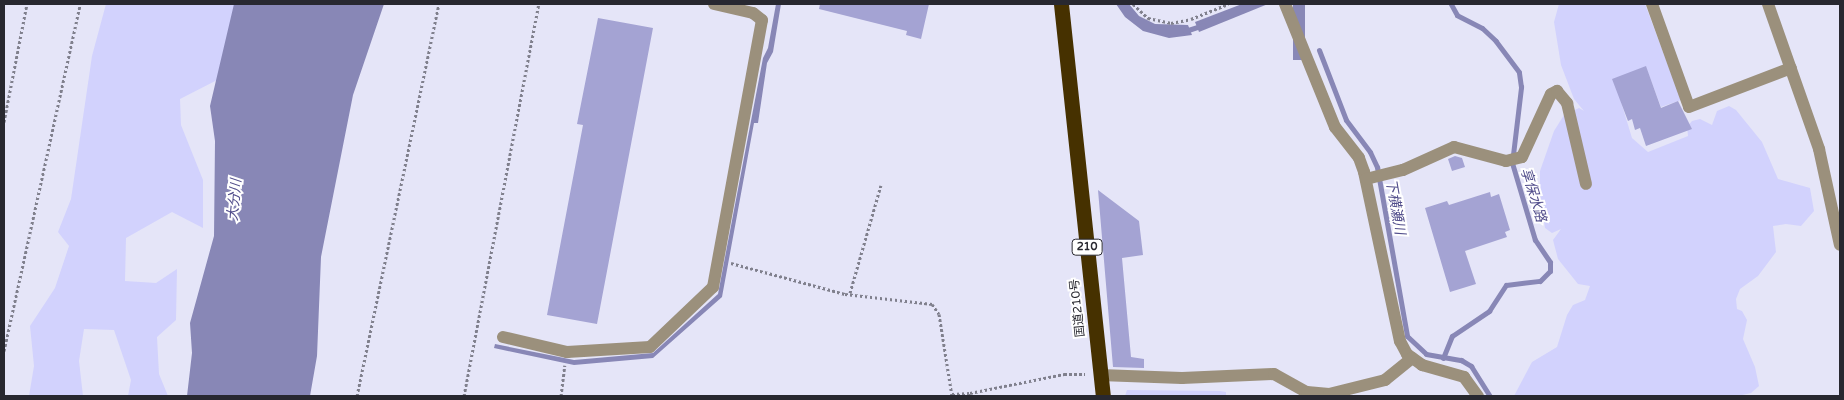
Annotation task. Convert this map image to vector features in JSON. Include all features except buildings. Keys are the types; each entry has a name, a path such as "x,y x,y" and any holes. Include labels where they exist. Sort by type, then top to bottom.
{"highway":[{"name":"国道210号","path":"1054,4 1072,97"},
{"name":"国道210号","path":"1060,4 1072,97 1103,396"}],"street":[{"path":"503,337 567,352 653,345 710,291 718,260 762,20 753,13 714,4"},
{"path":"1652,4 1689,106 1791,68"},
{"path":"1768,4 1825,170 1840,245"},
{"path":"1286,5 1336,127 1359,158 1366,179 1396,330 1412,358 1426,367 1464,377 1478,396"},
{"path":"1366,179 1403,170 1454,147 1506,161 1522,157 1551,94 1557,91 1567,103 1586,184"},
{"path":"1100,376 1182,378 1274,374 1307,392 1329,394 1385,380 1412,358"}],"path":[{"path":"4,122 27,4"},
{"path":"4,351 80,4"},
{"path":"358,396 439,4"},
{"path":"464,396 539,4"},
{"path":"1134,4 1148,18 1171,23 1191,19 1228,4"},
{"path":"850,293 881,185"},
{"path":"718,260 845,294 932,304 939,314 952,395 1064,374 1100,376"},
{"path":"561,396 567,352"}],"shaded area":[{"path":"106,4 237,4 223,77 180,99 181,125 203,180 203,228 172,212 126,238 125,281 156,283 177,269 176,320 157,337 159,374 168,396 128,396 131,380 114,330 84,329 79,361 83,396 29,396 34,366 30,326 55,288 69,246 58,232 71,199 92,56"},
{"path":"1559,4 1645,4 1681,100 1661,107 1646,67 1621,102 1632,138 1648,152 1688,136 1687,127 1692,121 1700,119 1712,125 1717,111 1729,106 1736,110 1762,142 1778,179 1810,188 1814,211 1801,226 1786,224 1773,226 1776,252 1758,276 1740,289 1736,299 1737,309 1742,311 1747,320 1743,339 1755,367 1759,386 1751,393 1738,396 1514,396 1532,362 1557,347 1567,315 1573,305 1585,300 1590,286 1578,284 1558,259 1553,240 1561,229 1552,233 1545,228 1540,194 1540,171 1554,131 1564,115 1579,108 1584,111 1574,99 1561,65 1554,22"},
{"path":"1127,390 1220,391 1226,392 1226,396 1125,396"}],"water":[{"name":"大分川","path":"234,4 384,4 353,95 321,257 317,356 310,396 187,396 192,353 190,323 214,236 215,141 210,106"},
{"path":"776,4 781,4 773,52 767,63 758,123 754,123 722,297 653,358 574,365 494,348 495,344 574,360 653,353 718,294 763,58 768,48"},
{"path":"1116,4 1129,4 1139,16 1155,24 1188,25 1192,35 1169,38 1143,31 1125,17"},
{"path":"1242,4 1268,4 1199,32 1195,22"},
{"path":"1293,4 1305,4 1305,60 1293,60"}],"waterway":[{"name":"享保水路","path":"1443,358 1452,336 1489,311 1506,285 1540,281 1550,271 1550,262 1535,240 1512,163 1521,87 1519,72 1496,41 1482,28 1457,15 1451,4"},
{"name":"下横瀬川","path":"1185,31 1203,25"},
{"name":"下横瀬川","path":"1319,50 1346,120 1370,152 1377,167 1407,336 1426,354 1461,360 1471,366 1490,396"}]}
